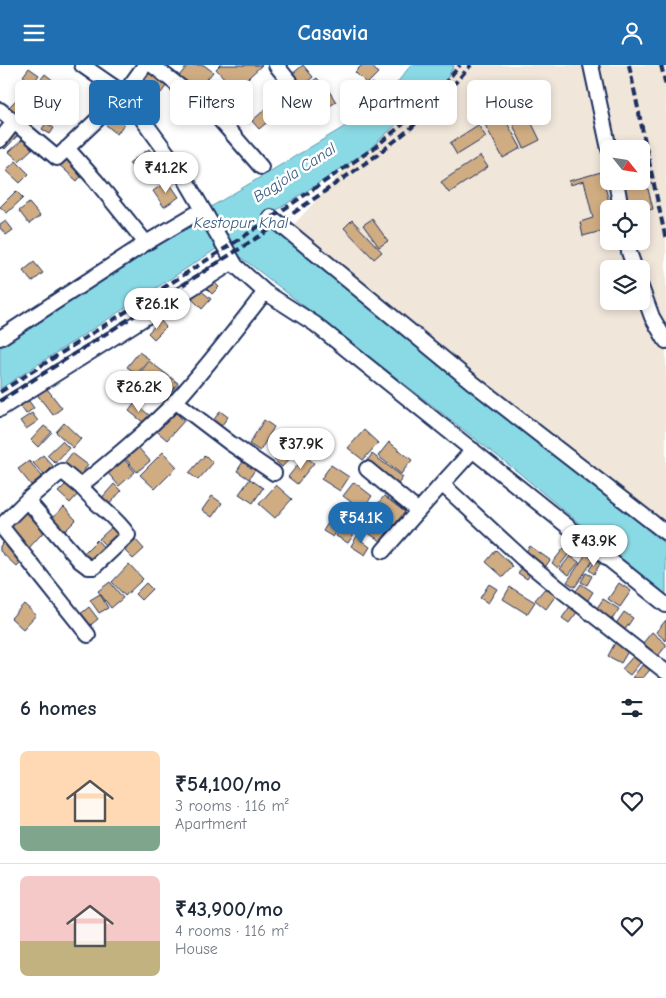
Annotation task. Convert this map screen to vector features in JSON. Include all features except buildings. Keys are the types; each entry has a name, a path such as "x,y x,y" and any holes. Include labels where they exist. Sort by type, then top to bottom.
{"street":[{"path":"82,65 104,80"},
{"path":"134,80 145,65"},
{"path":"152,65 214,113 261,167"},
{"path":"276,65 288,80"},
{"path":"591,65 607,140"},
{"path":"0,110 57,158 91,125"},
{"path":"0,140 14,123"},
{"path":"147,125 181,172 236,266 265,292 315,324 666,605"},
{"path":"67,148 146,243"},
{"path":"0,338 146,243 202,210"},
{"path":"271,217 473,383 666,533"},
{"path":"0,409 232,260"},
{"path":"80,486 149,428 175,401 207,366 265,292"},
{"path":"649,310 666,341"},
{"path":"175,401 230,443 274,473"},
{"path":"384,551 473,450"},
{"path":"367,469 418,511"},
{"path":"27,500 80,561 88,567 94,567 128,535 109,513 62,471 27,500 0,526 88,635"},
{"path":"442,484 522,558 666,671"}],"shaded area":[{"path":"439,65 666,65 666,547 287,232 384,125 457,125 457,80 425,80"}],"water":[{"name":"Kestopur Khal","path":"411,65 454,65 445,80 399,80"},
{"name":"Kestopur Khal","path":"347,125 396,125 364,154 269,215 666,545 666,596 518,472 224,244 0,389 0,343 159,238"}],"railway":[{"path":"0,392 243,237 374,148 408,120 440,89 460,65"},
{"path":"0,401 266,232 377,155 411,128 438,102 471,65"},
{"path":"629,65 666,240"},
{"path":"661,65 666,86"}],"water label":[{"name":"Bagjola Canal","path":"294,172"}]}
